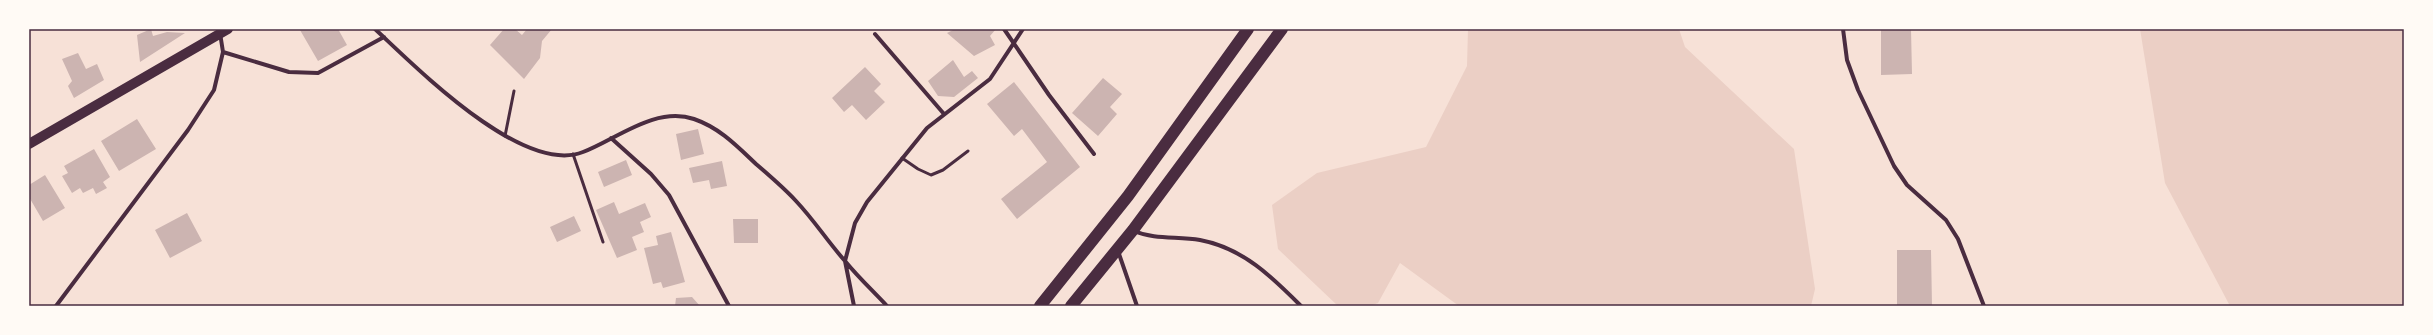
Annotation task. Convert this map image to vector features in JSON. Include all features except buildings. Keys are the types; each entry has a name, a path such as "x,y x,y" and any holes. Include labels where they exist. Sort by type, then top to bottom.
{"highway":[{"path":"1040,306 1128,196 1248,29"},
{"path":"1071,306 1134,230 1282,29"}],"main road":[{"path":"29,144 228,29"}],"street":[{"path":"56,306 188,130 214,90 223,52 220,29"},
{"path":"375,29 465,107 505,136 531,149 563,156 582,153 610,138 658,118 673,116 693,119 711,127 727,137 796,201 845,261 887,306"},
{"path":"1004,29 1049,95 1094,154"},
{"path":"854,306 845,261 855,223 867,202 927,128 990,79 1023,29"},
{"path":"1843,29 1848,60 1858,90 1894,166 1907,185 1946,220 1954,232 1984,306"},
{"path":"875,34 944,114"},
{"path":"223,52 289,72 318,73 384,37"},
{"path":"610,138 651,174 668,195 729,306"},
{"path":"1134,230 1147,236 1201,240 1225,247 1247,258 1274,279 1301,306"},
{"path":"1118,249 1137,306"}],"lane":[{"path":"505,136 514,91"},
{"path":"902,158 918,169 931,175 943,170 968,151"},
{"path":"573,154 602,242"}],"shaded area":[{"path":"1468,29 1679,29 1685,47 1794,149 1815,289 1811,306 1459,306 1400,263 1378,303 1370,306 1338,306 1278,249 1272,205 1317,173 1426,147 1467,66"},
{"path":"2140,29 2404,29 2404,306 2230,306 2165,183"}]}
